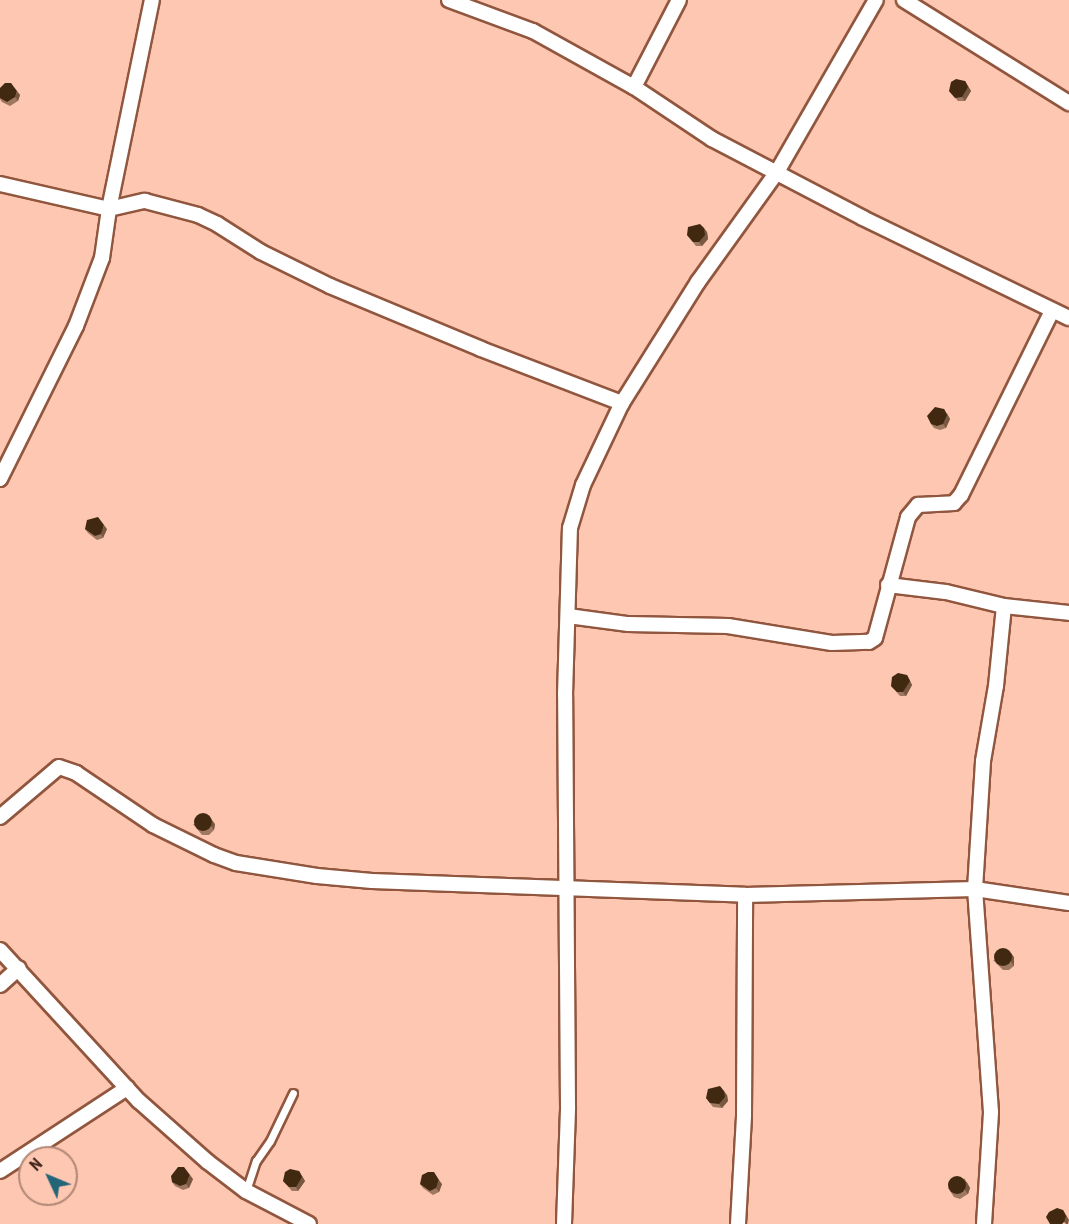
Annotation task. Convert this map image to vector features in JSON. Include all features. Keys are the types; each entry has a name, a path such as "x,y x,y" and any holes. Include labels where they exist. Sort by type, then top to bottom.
{"street":[{"path":"0,479 76,326 102,258 109,210 152,0"},
{"path":"449,0 533,31 634,87 712,139 863,218 1069,318"},
{"path":"634,87 679,0"},
{"path":"564,1224 568,1107 564,887 570,528 584,485 622,403 710,264 777,172 876,0"},
{"path":"904,0 1069,103"},
{"path":"0,184 109,210 145,201 198,215 217,224 261,252 330,286 481,349 622,403"},
{"path":"568,616 628,624 728,626 832,643 863,644 875,638 908,518 918,505 954,503 958,500 1034,352 1052,311"},
{"path":"888,585 946,592 1004,606 1069,613"},
{"path":"984,1224 991,1112 975,889 983,761 996,686 1004,606"},
{"path":"0,816 59,767 76,772 153,825 199,849 236,863 317,876 372,881 746,895 975,889 1069,903"},
{"path":"738,1224 745,1080 746,895"},
{"path":"0,950 127,1088 208,1162 246,1191 304,1223"},
{"path":"0,985 18,968"},
{"path":"0,1171 127,1088"}],"lane":[{"path":"246,1191 256,1161 270,1141 293,1093"}],"building":[{"path":"956,79 965,81 968,87 962,97 955,98 949,91 951,82"},
{"path":"5,83 11,83 17,91 15,97 7,102 0,98 0,88"},
{"path":"700,224 704,228 705,235 699,242 693,242 687,235 688,227"},
{"path":"935,407 944,409 947,415 943,424 937,426 931,424 927,416"},
{"path":"98,517 104,525 101,534 95,536 85,529 87,520"},
{"path":"898,673 907,675 910,681 903,692 897,692 891,686 892,677"},
{"path":"203,813 210,815 212,822 210,829 203,831 196,829 194,822 196,815"},
{"path":"1003,948 1010,950 1012,957 1010,964 1003,966 996,964 994,957 996,950"},
{"path":"720,1086 725,1097 719,1104 710,1103 706,1098 708,1089"},
{"path":"178,1167 184,1167 190,1175 186,1184 180,1186 172,1182 171,1176"},
{"path":"290,1169 299,1171 302,1177 296,1187 289,1187 283,1181 285,1172"},
{"path":"434,1172 439,1180 436,1188 430,1191 420,1184 422,1175"},
{"path":"953,1176 961,1176 966,1181 964,1192 953,1194 948,1189 948,1181"},
{"path":"1057,1208 1063,1210 1066,1216 1064,1222 1050,1224 1046,1217 1049,1212"}]}
